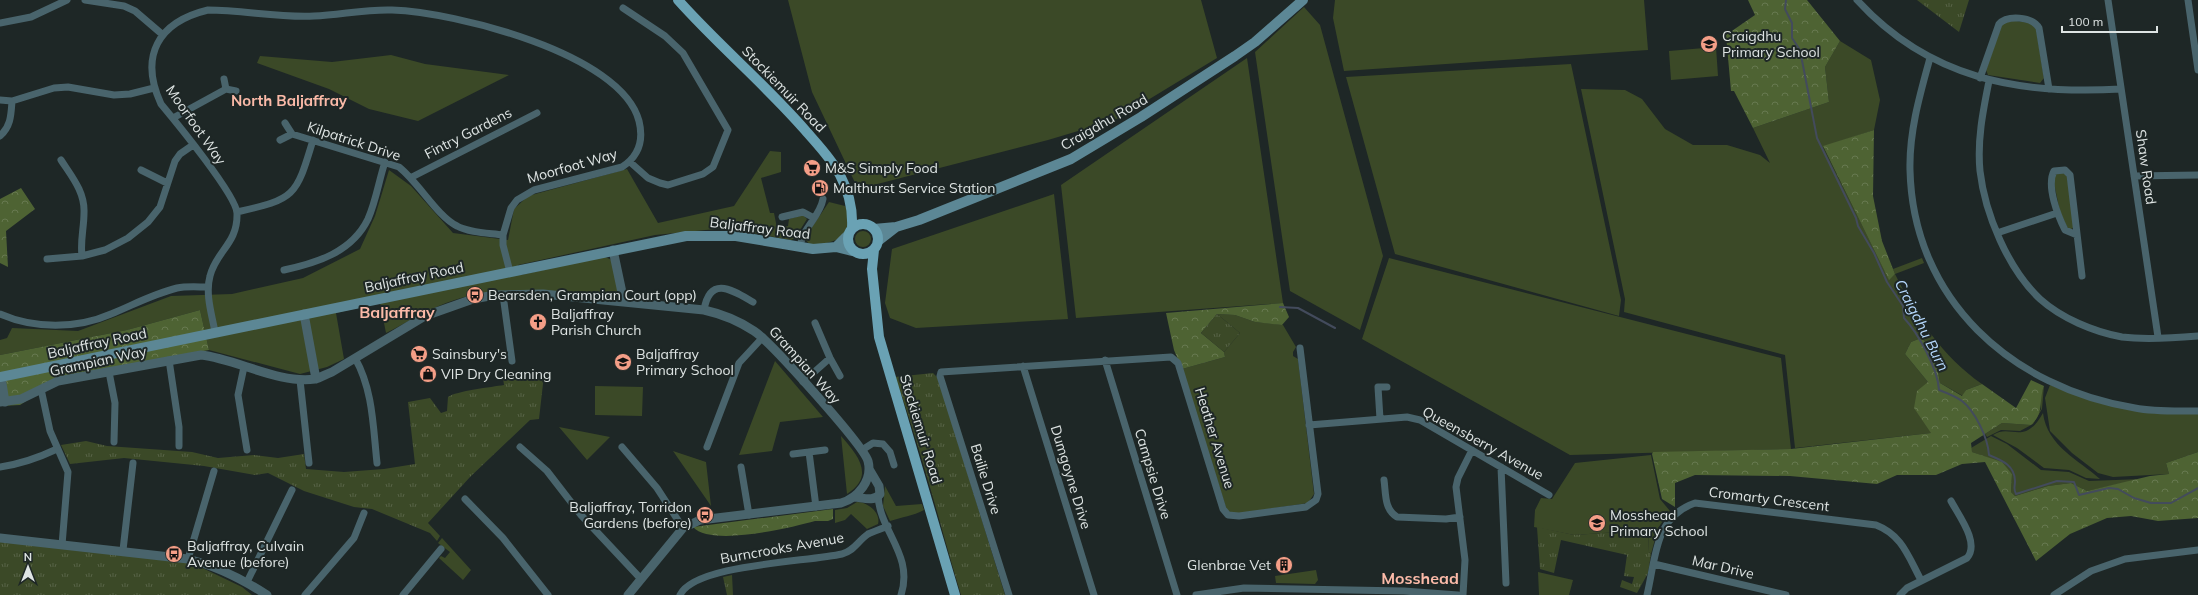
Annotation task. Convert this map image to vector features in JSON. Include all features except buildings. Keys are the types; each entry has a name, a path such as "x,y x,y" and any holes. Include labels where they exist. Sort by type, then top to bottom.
{"main road":[{"name":"Stockiemuir Road","path":"678,0 791,114 826,154 840,175 853,210 864,224"},
{"name":"Craigdhu Road","path":"874,229 896,227 962,203 1071,159 1148,113 1235,56 1261,37 1303,0"},
{"name":"Stockiemuir Road","path":"850,232 853,210"},
{"path":"836,247 850,232 864,224 874,229 876,246 865,255 856,253"},
{"name":"Craigdhu Road","path":"876,246 896,227"},
{"path":"850,232 848,244 872,269"},
{"name":"Baljaffray Road","path":"1,377 613,250 703,234 736,236 800,247 821,249 836,247 856,253"},
{"name":"Stockiemuir Road","path":"876,246 872,269 879,338 955,595"}],"street":[{"path":"0,24 31,17 54,2 67,0"},
{"path":"85,0 124,6 135,11 163,35"},
{"path":"1857,0 1895,36 1930,58 1980,78 1989,81 2049,89 2121,89"},
{"name":"Shaw Road","path":"2108,0 2158,337"},
{"path":"2188,0 2198,70"},
{"path":"623,8 665,36 683,54 728,130 713,166 703,174 668,185 648,178 630,162"},
{"name":"Moorfoot Way","path":"237,212 228,192 161,104 154,88 152,76 154,52 163,35 176,22 192,14 208,10 314,16 358,10 393,10 431,14 511,33 561,52 602,75 626,97 638,119 641,140 638,153 630,162 622,167 524,194 511,208 503,235 503,245 510,272"},
{"path":"1980,78 1999,24 2003,19 2031,20 2036,23 2039,28 2049,89"},
{"path":"1930,58 1914,126 1910,151 1911,187 1917,224 1928,256 1942,285 1956,306 1977,331 2007,357 2048,382 2098,399 2135,408 2198,411"},
{"path":"224,79 226,89"},
{"path":"1989,81 1980,128 1980,171 1988,207 1997,234 2014,265 2032,291 2057,311 2084,325 2112,334 2136,338 2198,336"},
{"path":"0,100 12,101 54,88 68,87 114,95 130,94 154,88"},
{"path":"173,118 226,89 236,91"},
{"path":"0,136 7,129 11,116 12,101"},
{"name":"Fintry Gardens","path":"412,177 537,113"},
{"name":"Kilpatrick Drive","path":"285,123 292,134 399,167 412,177 448,220 457,226 503,235"},
{"name":"Kilpatrick Drive","path":"280,140 292,134"},
{"path":"215,332 208,287 213,268 232,241 237,212 278,202 294,192 302,176 313,140"},
{"path":"47,259 82,256 110,247 128,238 148,222 160,207 175,160 180,154 193,145"},
{"path":"61,160 75,180 81,194 84,212 80,242 82,256"},
{"path":"284,270 313,264 334,254 354,238 367,219 385,162"},
{"path":"141,170 167,183"},
{"path":"2077,235 2065,230 2056,213 2051,178 2054,171 2065,170 2070,175 2082,276"},
{"path":"2134,176 2198,175"},
{"path":"800,247 803,235 822,206 823,199"},
{"name":"Baljaffray Road","path":"782,217 803,212 814,218"},
{"path":"1997,234 2056,213"},
{"path":"613,250 624,302"},
{"path":"0,314 11,319 42,325 71,325 95,320 154,295 178,288 208,287"},
{"path":"704,310 708,295 713,291 723,288 730,289 753,302"},
{"name":"Grampian Way","path":"1,377 3,402 20,399 58,381 169,360 207,356 244,367 300,380 316,379 355,358 425,316 473,299 503,295 543,294 704,310 728,317 744,324 763,338 803,382 862,450 869,469 880,488 872,498"},
{"path":"503,295 512,361"},
{"path":"304,314 316,379"},
{"path":"815,323 830,358 840,376"},
{"path":"707,447 739,363 763,338"},
{"name":"Heather Avenue","path":"941,372 1167,356 1175,359 1223,509 1231,516 1306,507 1316,500 1318,494 1300,348"},
{"path":"355,358 365,375 370,401 377,463"},
{"path":"803,382 830,358"},
{"path":"169,360 179,420 179,446"},
{"name":"Campsie Drive","path":"1105,360 1177,595"},
{"name":"Dumgoyne Drive","path":"1023,366 1094,595"},
{"path":"244,367 238,395 247,450"},
{"path":"109,372 115,403 114,442"},
{"name":"Bailie Drive","path":"941,372 942,383 1009,595"},
{"path":"300,380 309,463"},
{"path":"1380,419 1378,387 1386,386"},
{"path":"41,388 50,431 57,449 64,460 69,476 62,545"},
{"name":"Queensberry Avenue","path":"1309,425 1407,417 1420,420 1550,495"},
{"path":"862,450 873,443 883,444 890,452 894,465"},
{"path":"520,447 547,471 581,515 641,579"},
{"path":"622,447 657,488 683,528"},
{"path":"0,467 16,465 39,458 57,449"},
{"path":"793,454 825,450"},
{"path":"1463,595 1465,560 1456,487 1458,478 1472,450"},
{"path":"809,452 816,507"},
{"path":"123,550 133,463"},
{"path":"741,467 749,514"},
{"path":"1501,467 1506,583"},
{"path":"869,469 862,493 872,498 879,506 898,550 903,567 901,595"},
{"path":"188,559 214,471"},
{"path":"1384,480 1387,506 1390,512 1397,517 1446,519 1460,517"},
{"path":"855,497 863,486 869,481 876,482"},
{"path":"247,582 292,490"},
{"path":"628,595 683,528 700,520 816,507 841,503 855,497 872,498"},
{"path":"465,499 503,538 548,595"},
{"path":"1900,595 1907,588 1967,558 1971,554 1972,541 1951,501"},
{"name":"Cromarty Crescent","path":"1647,595 1661,532 1666,523 1682,508 1696,503 1706,503 1876,525 1886,529 1900,541 1921,580"},
{"path":"305,595 354,538 364,513"},
{"name":"Burncrooks Avenue","path":"680,595 687,586 710,574 735,568 784,563 842,554 854,548 869,533 888,526"},
{"path":"0,538 123,550 188,559 207,564 247,582 267,595"},
{"path":"403,595 441,549"},
{"path":"2054,595 2091,571 2125,559 2198,550"},
{"name":"Mar Drive","path":"1654,564 1786,595"},
{"path":"1196,595 1244,588 1318,592 1458,595"}],"green space":[{"path":"788,0 1201,0 1217,58 1115,120 1048,140 858,189 812,92"},
{"path":"1335,0 1644,0 1648,50 1344,71 1333,18"},
{"path":"1748,0 1807,0 1840,41 1825,67 1829,102 1753,128 1734,91 1731,91 1726,35 1755,15"},
{"path":"1917,0 1969,0 1959,32"},
{"path":"1304,7 1320,25 1383,256 1360,330 1290,291 1255,52"},
{"path":"2009,20 2031,23 2036,28 2044,78 2040,83 1988,75 1986,70 2002,24"},
{"path":"1840,41 1871,60 1880,100 1874,130 1823,147 1889,279 1895,274 1912,306 1932,335 1955,361 1982,384 1966,390 1963,396 1940,383 1934,349 1921,338 1911,342 1905,354 1928,382 1931,433 1795,448 1785,355 1624,312 1625,299 1581,89 1625,90 1642,99 1665,129 1693,145 1727,145 1760,155 1770,163 1753,128 1829,102 1825,67"},
{"path":"1716,47 1718,76 1671,80 1669,51"},
{"path":"391,55 425,64 509,75 418,121 369,109 329,89 257,63 260,56 332,62"},
{"path":"1247,58 1283,303 1076,318 1061,185"},
{"path":"1571,64 1621,300 1619,316 1395,254 1346,77"},
{"path":"1874,130 1873,196 1882,241 1895,274 1889,280 1823,146"},
{"path":"770,151 781,152 781,172 761,178 770,213 774,213 777,228 788,226 789,219 803,215 807,219 795,238 791,240 726,228 655,235 518,265 521,275 603,256 612,260 619,290 611,297 528,290 487,293 466,297 438,306 386,333 380,303 336,313 344,359 327,367 300,374 209,350 200,310 127,330 0,355 0,340 7,338 12,328 78,331 171,296 232,294 303,278 360,249 375,216 389,170 411,186 453,233 508,240 514,209 528,196 627,169 658,223 734,206"},
{"path":"2059,171 2067,175 2074,227 2070,230 2068,229 2060,212 2053,178"},
{"path":"21,188 35,209 6,231 8,267 0,263 0,199"},
{"path":"1054,194 1068,319 916,328 890,318 885,303 892,249"},
{"path":"829,202 845,206 848,221 845,233 829,242 822,244 809,244 806,240 806,236"},
{"path":"863,231 869,233 871,239 869,245 863,247 857,245 855,239 857,233"},
{"path":"1389,258 1781,358 1791,449 1570,455 1362,339"},
{"path":"1922,258 1924,263 1895,274 1893,269"},
{"path":"1283,303 1289,317 1282,325 1255,322 1235,315 1217,314 1201,333 1224,352 1225,357 1182,369 1174,350 1166,313"},
{"path":"200,310 209,350 64,376 20,405 0,406 0,355 127,330"},
{"path":"1217,314 1235,315 1255,322 1283,325 1296,347 1293,352 1293,356 1298,359 1314,494 1308,503 1235,514 1227,511 1182,369 1225,357 1224,352 1240,333"},
{"path":"1217,314 1240,333 1224,352 1201,333"},
{"path":"1921,338 1934,349 1940,383 1962,396 1966,390 1982,384 2016,408 2031,380 2044,386 2040,411 2031,425 2002,423 1971,443 1972,452 2002,462 2012,474 2011,492 2015,496 2048,486 2071,483 2087,491 2150,476 2169,474 2166,463 2198,452 2198,518 2158,521 2131,516 2107,518 2070,534 2036,561 1985,462 1962,464 1936,475 1897,475 1877,484 1790,476 1695,475 1675,483 1675,507 1662,499 1652,454 1653,452 1791,449 1931,433 1914,408 1917,391 1928,382 1905,354 1911,342"},
{"path":"775,361 823,417 780,422 772,451 739,455"},
{"path":"933,373 938,378 1005,595 961,595 922,458 895,377"},
{"path":"544,375 539,419 530,420 470,477 428,523 440,536 437,541 430,533 372,509 354,507 304,491 268,473 255,475 204,466 124,458 70,464 61,445 86,441 107,446 192,452 218,458 254,455 278,458 304,454 306,469 344,472 384,469 415,464 408,402 430,398 441,413 447,411 448,397 452,395 466,391 504,385 503,378"},
{"path":"2050,385 2091,400 2132,410 2198,414 2198,452 2166,463 2169,474 2113,477 2098,473 2072,453 2050,431 2045,398"},
{"path":"595,386 643,387 642,416 595,415"},
{"path":"2044,386 2042,409 2033,424 2020,431 2001,430 1987,437 1985,434 2002,423 2031,425 2041,409 2040,396"},
{"path":"2043,413 2046,425 2057,443 2100,479 2086,478 2069,470 2044,468 2017,448 1993,435 2006,431 2024,432 2036,423"},
{"path":"559,427 610,437 587,460"},
{"path":"841,436 858,458 862,472 861,480 856,487 847,494"},
{"path":"1991,436 2007,444 2041,470 2069,472 2089,481 2142,479 2087,491 2071,483 2048,486 2015,496 2011,492 2012,474 2002,463 1972,452 1971,448"},
{"path":"673,451 706,462 711,506"},
{"path":"1651,455 1660,499 1670,511 1658,528 1651,554 1649,552 1648,530 1574,535 1534,527 1535,510 1541,498 1552,499 1575,463"},
{"path":"885,486 896,506 922,504 924,510 890,521 883,506"},
{"path":"857,502 861,502 869,506 876,512 878,516 878,524 867,529 851,514 845,520 835,523 835,510 847,508"},
{"path":"833,509 833,519 828,521 815,521 788,528 751,534 733,536 716,535 702,533 693,527"},
{"path":"1537,527 1574,535 1648,530 1649,552 1651,554 1648,573 1637,593 1620,587 1622,580 1632,584 1634,577 1624,576 1627,555 1561,540 1554,573 1540,569"},
{"path":"442,538 471,570 463,580 439,558 441,556 445,558 450,552 438,543"},
{"path":"0,541 192,563 242,587 252,595 0,595"},
{"path":"1316,570 1318,580 1315,584 1276,583 1275,576"},
{"path":"1538,572 1573,580 1569,595 1539,595"},
{"path":"732,575 733,595 727,595 723,577"}],"waterway":[{"name":"Craigdhu Burn","path":"1786,0 1785,9 1792,23 1792,38 1800,50 1817,138 1856,218 1858,226 1874,253 1887,282 1903,306 1904,318 1921,342 1931,362 1938,381 1939,390 1959,399 1972,411 1980,425 1989,455 2006,464 2013,471 2015,481 2014,489 2016,494 2057,481 2074,482 2079,495 2109,488 2118,489 2134,498 2151,503 2171,503 2198,488"},
{"path":"1280,307 1298,308 1335,328"}],"place":[{"name":"Craigdhu Primary School","path":"1709,44"},
{"name":"M&S Simply Food","path":"812,168"},
{"name":"Malthurst Service Station","path":"820,188"},
{"name":"Bearsden, Grampian Court (opp)","path":"475,295"},
{"name":"Baljaffray Parish Church","path":"538,322"},
{"name":"Sainsbury's","path":"419,354"},
{"name":"Baljaffray Primary School","path":"623,362"},
{"name":"VIP Dry Cleaning","path":"428,374"},
{"name":"Baljaffray, Torridon Gardens (before)","path":"705,515"},
{"name":"Mosshead Primary School","path":"1597,523"},
{"name":"Baljaffray, Culvain Avenue (before)","path":"174,554"},
{"name":"Glenbrae Vet","path":"1284,565"}],"district":[{"name":"North Baljaffray","path":"289,100"},
{"name":"Baljaffray","path":"397,312"},
{"name":"Mosshead","path":"1420,578"}]}
